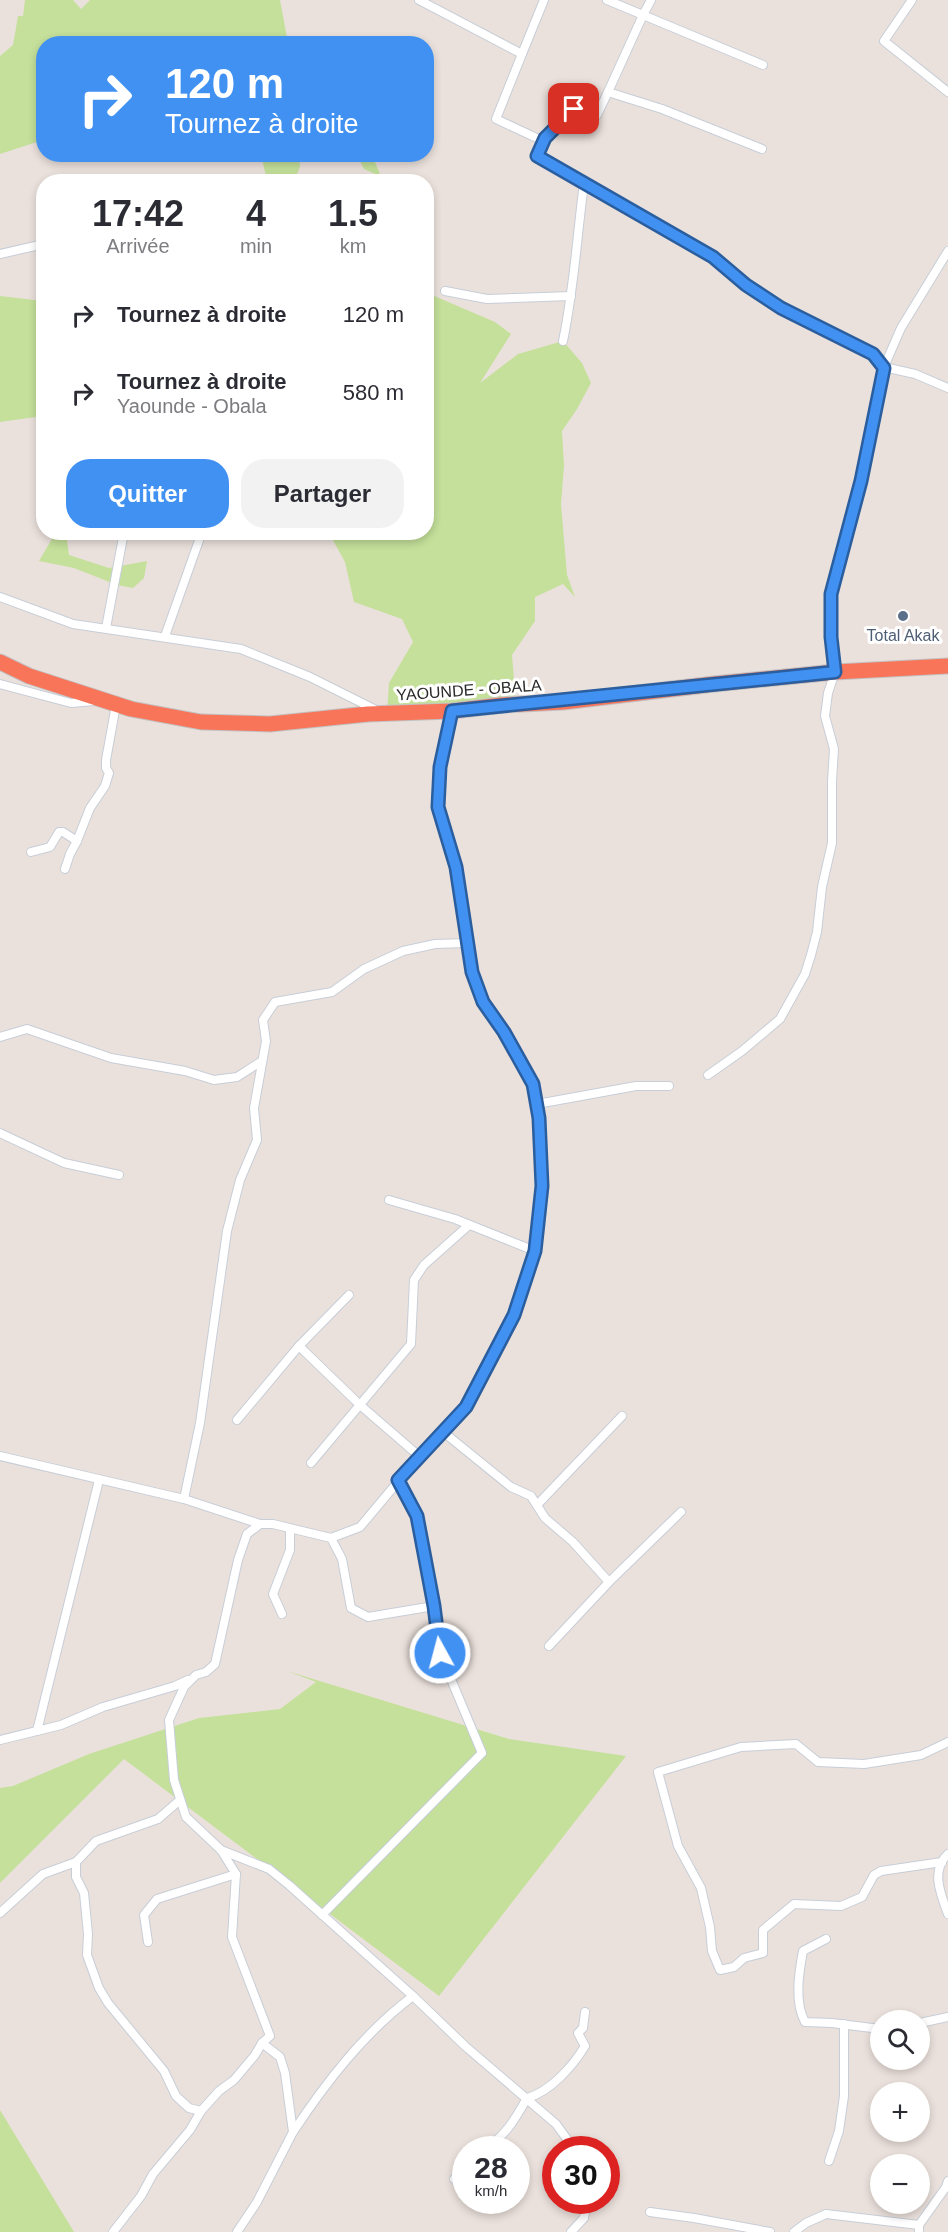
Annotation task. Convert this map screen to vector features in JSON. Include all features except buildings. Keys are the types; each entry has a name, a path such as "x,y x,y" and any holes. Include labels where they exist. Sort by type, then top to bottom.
{"highway":[{"name":"YAOUNDE - OBALA","path":"0,662 29,676 109,703 201,722 270,724 383,713 452,711 835,672 948,666"}],"street":[{"path":"419,0 522,54"},
{"path":"543,141 496,119 544,0"},
{"path":"608,0 763,65"},
{"path":"651,0 597,114 574,109 543,141 537,156 713,257 746,285 781,308 873,354 884,368 915,374 948,388"},
{"path":"912,0 884,41 948,92"},
{"path":"608,92 662,110 762,149"},
{"path":"562,341 578,251 576,233 584,183"},
{"path":"0,254 36,246"},
{"path":"708,1075 742,1051 780,1019 805,974 817,932 822,887 832,843 834,749 825,716 828,693 835,672 831,637 831,594 861,481 884,368 901,328 948,251"},
{"path":"445,291 487,299 571,296"},
{"path":"106,628 122,540"},
{"path":"165,636 199,540"},
{"path":"0,597 73,624 241,649 310,677 383,713"},
{"path":"0,684 71,703 109,703 106,760 109,773 105,786 90,808 65,869"},
{"path":"0,1456 184,1499 260,1524 273,1524 331,1538 360,1527 419,1456 466,1407 514,1315 535,1251 542,1186 539,1118 533,1084 504,1032 483,1002 472,972 456,867 438,807 440,767 452,711"},
{"path":"31,852 50,847 59,832 77,841"},
{"path":"184,1499 200,1423 227,1231 240,1180 258,1140 254,1108 266,1041 263,1020 275,1002 332,992 364,969 403,951 435,944 467,943"},
{"path":"0,1037 27,1029 111,1058 185,1071 214,1080 237,1077 262,1061"},
{"path":"537,1104 636,1086 669,1086"},
{"path":"0,1133 64,1163 119,1175"},
{"path":"389,1200 469,1225 535,1251"},
{"path":"311,1463 411,1344 414,1281 424,1265 469,1225"},
{"path":"237,1420 298,1346 349,1295"},
{"path":"298,1346 360,1405 419,1456"},
{"path":"537,1505 622,1416"},
{"path":"442,1431 511,1487 531,1496 545,1518 573,1542 609,1582"},
{"path":"37,1731 99,1480"},
{"path":"322,1915 482,1753 440,1653 434,1606 417,1516 398,1480"},
{"path":"549,1646 609,1582 681,1512"},
{"path":"0,1740 61,1725 119,1701 176,1686 206,1672 215,1664 238,1560 247,1534 260,1524"},
{"path":"282,1614 273,1594 290,1550 290,1529"},
{"path":"331,1538 342,1559 351,1608 368,1617 434,1606"},
{"path":"113,2232 141,2196 153,2174 190,2130 201,2111 219,2091 234,2080 270,2036 232,1937 236,1874 221,1850 186,1816 174,1780 169,1720 184,1687 196,1676"},
{"path":"942,1862 882,1871 874,1875 862,1898 841,1906 794,1904 763,1930 763,1953 744,1958 734,1966 720,1970 712,1951 710,1927 701,1888 678,1846 658,1772 741,1747 796,1743 818,1762 864,1764 921,1755 948,1742"},
{"path":"0,1913 43,1874 76,1862 96,1841 158,1819 180,1800"},
{"path":"221,1850 269,1869 413,1996 465,2046 556,2124 565,2136"},
{"path":"948,1854 942,1862 937,1880 948,1914"},
{"path":"76,1862 76,1877 84,1893 88,1934 87,1955 99,1988 108,2003 164,2071 176,2096 189,2108 201,2111"},
{"path":"148,1942 144,1915 157,1899 236,1874"},
{"path":"826,1939 803,1951 799,1973 800,2013 805,2022 870,2028"},
{"path":"237,2232 257,2202 293,2132 350,2054 413,1996"},
{"path":"501,2136 527,2098 540,2095 578,2057 585,2046 578,2032 583,2028 585,2012"},
{"path":"930,2021 948,2017"},
{"path":"829,2161 838,2131 844,2096 844,2024"},
{"path":"262,2043 280,2057 285,2073 293,2132"},
{"path":"794,2232 806,2223 826,2214 919,2229 948,2181"},
{"path":"650,2212 770,2232"},
{"path":"571,2232 584,2218 585,2214"}],"green space":[{"path":"25,0 73,0 81,9 90,0 280,0 287,36 36,36 36,142 0,154 0,56 13,45 18,16 23,16"},
{"path":"300,162 300,167 297,174 265,174 263,163"},
{"path":"360,162 375,162 380,174 375,174 364,169"},
{"path":"0,296 36,300 36,417 0,422"},
{"path":"434,296 495,322 511,334 480,383 518,354 563,341 582,363 591,383 562,431 564,466 561,504 567,575 575,597 563,584 535,597 535,621 512,655 516,705 387,715 389,683 413,642 402,619 354,602 345,562 333,540 434,540"},
{"path":"51,540 67,540 69,555 109,568 147,561 144,578 133,588 117,585 74,568 39,561"},
{"path":"287,1671 509,1739 626,1756 439,1996 124,1759 0,1883 0,1788 13,1786 89,1754 199,1718 280,1709 316,1682"},
{"path":"0,2110 74,2232 0,2232"}],"place":[{"name":"Total Akak","path":"903,616"}],"route":[{"path":"440,1653 434,1606 417,1516 398,1480 466,1407 514,1315 535,1251 542,1186 539,1118 533,1084 504,1032 483,1002 472,972 456,867 438,807 440,767 452,711 502,705 563,702 835,672 831,637 831,594 861,481 884,368 873,354 781,308 746,285 713,257 537,156 545,138 574,109"}]}
